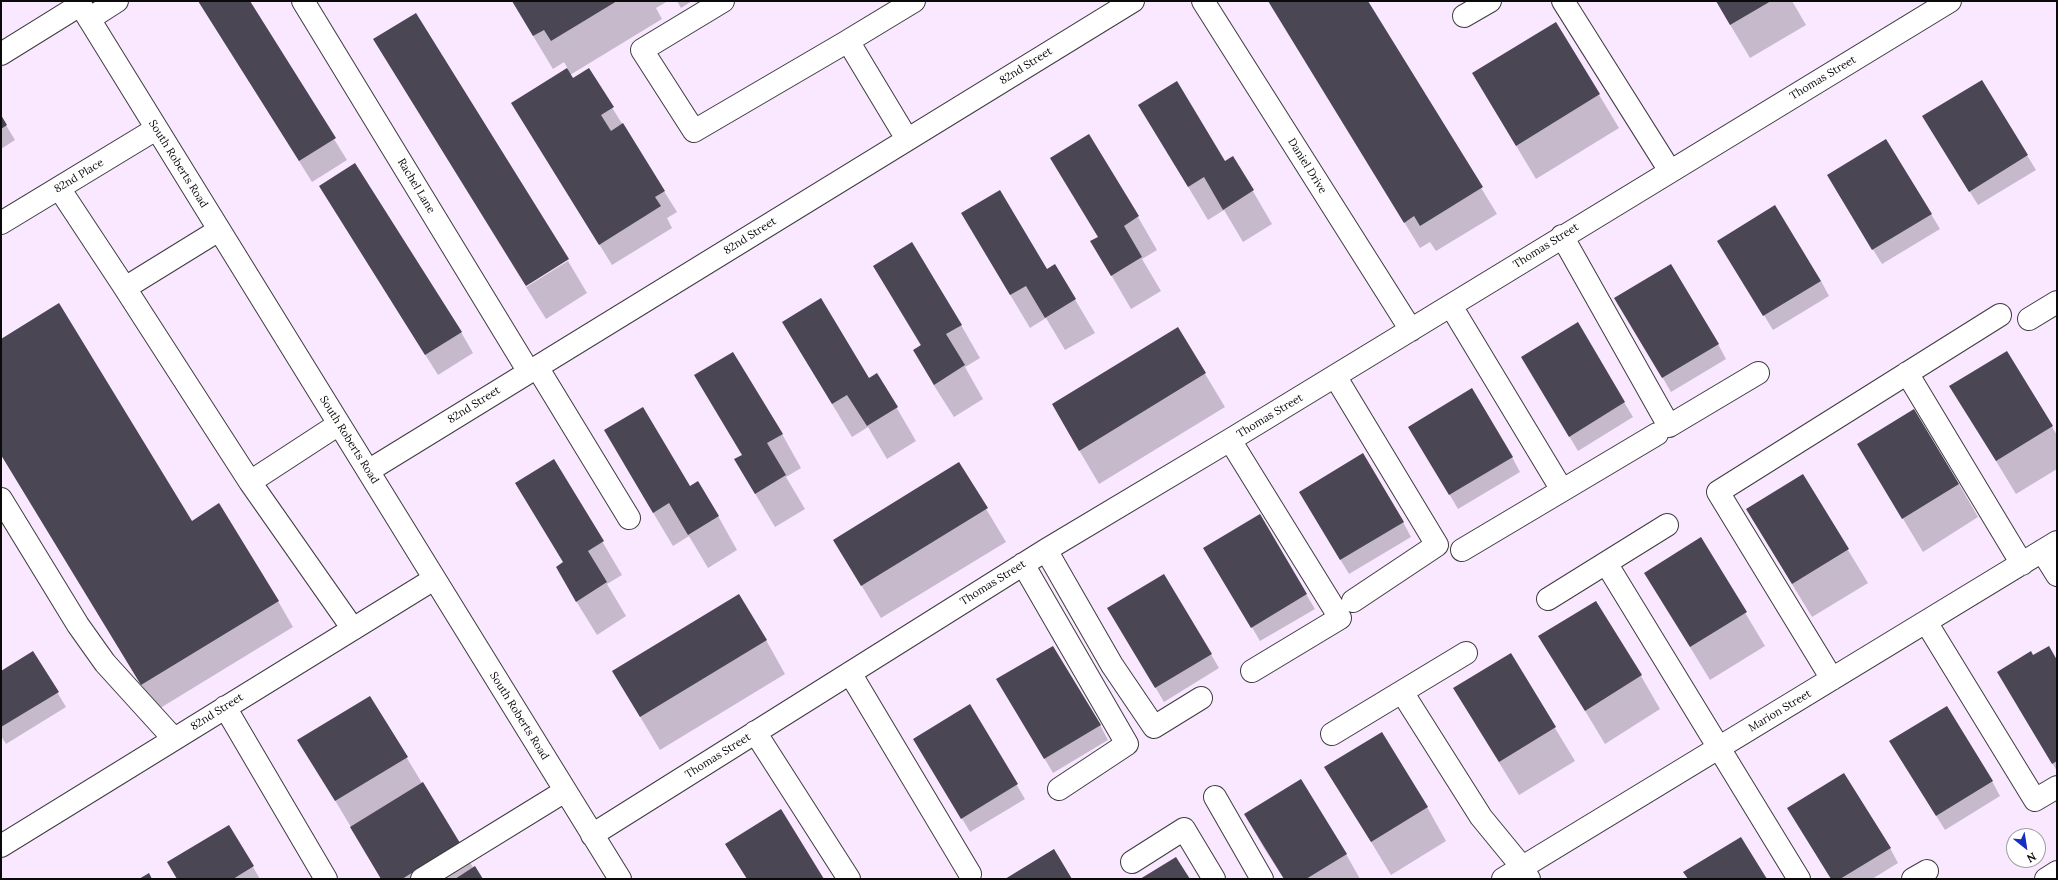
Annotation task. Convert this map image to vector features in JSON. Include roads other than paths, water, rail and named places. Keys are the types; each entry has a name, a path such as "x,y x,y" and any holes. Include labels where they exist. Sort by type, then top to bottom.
{"street":[{"path":"1,54 82,8 117,1"},
{"name":"Rachel Lane","path":"303,1 533,369 629,518"},
{"path":"723,1 642,50 694,131 914,1"},
{"name":"82nd Street","path":"368,471 1133,1"},
{"name":"Daniel Drive","path":"1203,1 1411,330"},
{"path":"1464,16 1490,1"},
{"path":"1563,1 1670,171"},
{"name":"Thomas Street","path":"592,834 1023,564 1451,306 1562,236 1950,1"},
{"name":"South Roberts Road","path":"82,8 618,878"},
{"path":"848,41 907,140"},
{"name":"82nd Place","path":"1,223 156,129"},
{"path":"59,188 250,482 353,629"},
{"path":"125,288 219,230"},
{"path":"1562,236 1669,426 1758,373"},
{"path":"2029,319 2057,302"},
{"path":"1451,306 1562,490"},
{"path":"1832,679 1718,492 2000,315"},
{"path":"1907,373 2022,564"},
{"path":"1335,376 1437,545 1353,601"},
{"path":"250,482 339,424"},
{"path":"1462,550 1657,434"},
{"path":"1230,440 1340,618 1252,671"},
{"path":"1,499 78,625 105,663 174,739"},
{"path":"1548,599 1667,525"},
{"path":"2050,547 2057,576"},
{"name":"Marion Street","path":"1503,879 1526,873 1718,749 2050,547"},
{"path":"1046,550 1112,665 1154,727 1201,698"},
{"path":"1606,563 1718,749 1799,879"},
{"path":"1023,564 1127,744 1059,788"},
{"name":"82nd Street","path":"1,846 434,579"},
{"path":"1926,622 2035,800 2057,787"},
{"path":"1332,734 1466,653"},
{"path":"850,673 970,874"},
{"path":"1402,692 1481,817 1526,873"},
{"path":"225,707 326,879"},
{"path":"755,732 849,879"},
{"path":"422,879 565,791"},
{"path":"1215,797 1262,879"},
{"path":"1132,862 1184,829 1214,879"},
{"path":"2046,879 2057,872"}]}
